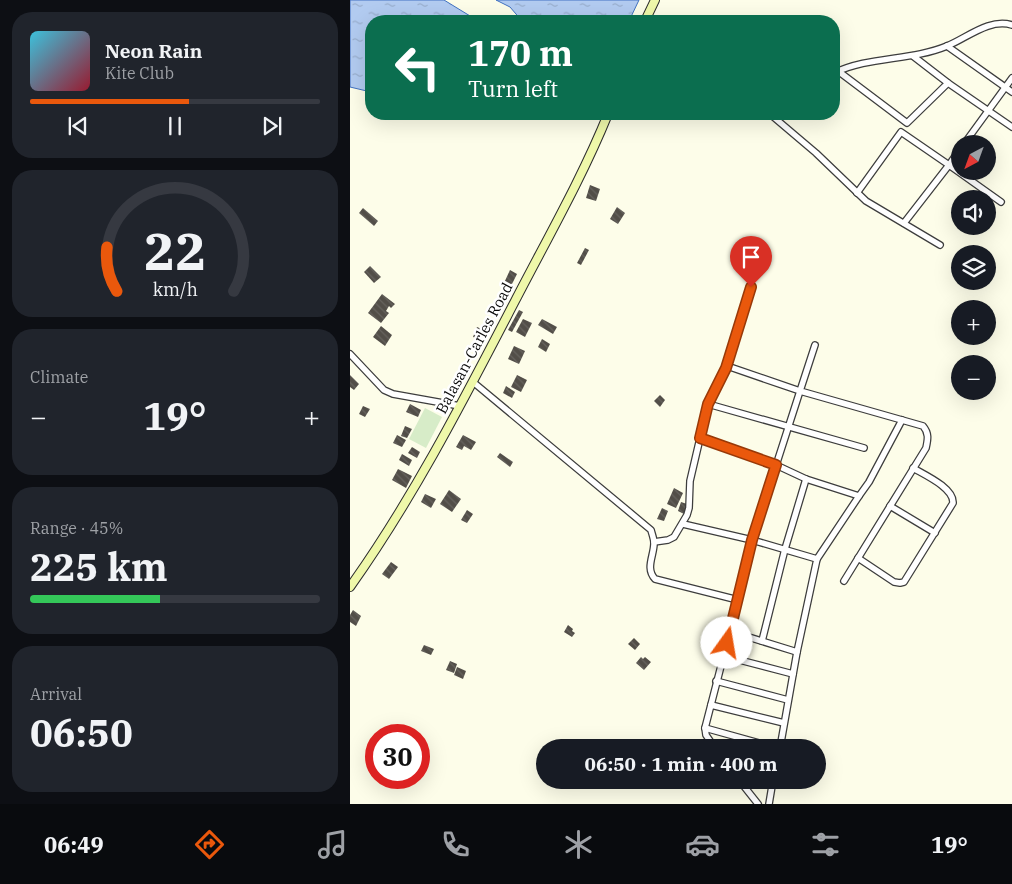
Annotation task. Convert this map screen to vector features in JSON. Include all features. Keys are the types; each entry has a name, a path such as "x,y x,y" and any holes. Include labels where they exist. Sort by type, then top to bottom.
{"main road":[{"path":"648,15 655,0"},
{"name":"Balasan-Carles Road","path":"350,587 374,553 460,406 588,160 605,120"}],"street":[{"path":"840,71 888,58 913,56 947,46 998,23 1012,25"},
{"path":"947,46 1012,92"},
{"path":"913,56 948,83 1012,127"},
{"path":"840,75 906,123"},
{"path":"971,135 1012,78"},
{"path":"857,192 906,123 948,83"},
{"path":"777,120 816,153 866,201 940,245"},
{"path":"900,132 1001,202"},
{"path":"904,223 951,162"},
{"path":"654,542 674,537 683,524 690,508 690,481 708,404 726,368 751,287"},
{"path":"709,739 705,728 752,540 815,345"},
{"path":"350,354 384,390 393,394 460,406"},
{"path":"726,368 730,367 800,391 923,426 926,430 928,438 926,448 844,580"},
{"path":"473,382 646,524 651,530 654,542 650,569 651,575 655,580 738,600"},
{"path":"708,404 864,448"},
{"path":"780,739 817,559 869,482 902,420"},
{"path":"700,438 776,465 806,479 859,496"},
{"path":"858,558 894,582 900,584 904,582 953,503 954,498 940,484 914,468"},
{"path":"762,641 785,549 806,479"},
{"path":"890,506 934,533"},
{"path":"683,524 752,540 817,559"},
{"path":"730,631 797,652"},
{"path":"724,656 793,674"},
{"path":"716,681 788,700"},
{"path":"711,705 784,723"},
{"path":"705,728 745,739"},
{"path":"746,789 758,804"},
{"path":"768,804 771,789"}],"green space":[{"path":"425,408 442,417 426,448 409,439"}],"water":[{"path":"350,0 444,0 468,15 365,15 365,91 350,87"},
{"path":"496,0 639,0 632,15 517,15 510,7"}],"building":[{"path":"590,185 600,189 596,201 586,198"},
{"path":"617,207 625,213 618,224 610,219"},
{"path":"363,208 378,221 374,226 359,213"},
{"path":"585,248 589,250 581,265 577,263"},
{"path":"370,266 381,277 374,283 364,272"},
{"path":"510,270 517,274 511,286 504,283"},
{"path":"382,294 395,304 391,308 389,306 386,311 389,313 381,323 368,313"},
{"path":"519,310 523,312 512,332 508,330"},
{"path":"523,319 532,323 525,337 516,332"},
{"path":"542,319 557,327 553,334 538,325"},
{"path":"381,326 392,335 385,346 373,337"},
{"path":"477,327 484,330 481,339 473,337"},
{"path":"542,339 550,344 546,352 538,347"},
{"path":"514,346 525,351 519,364 508,359"},
{"path":"350,375 359,384 354,390 350,387"},
{"path":"517,375 527,380 521,392 511,387"},
{"path":"506,386 515,392 512,398 503,393"},
{"path":"660,395 665,400 660,407 654,401"},
{"path":"410,404 421,410 418,417 406,412"},
{"path":"363,406 370,409 365,417 359,414"},
{"path":"405,426 412,429 407,438 401,436"},
{"path":"397,435 406,440 402,447 393,443"},
{"path":"463,435 476,442 471,450 464,446 462,450 456,447"},
{"path":"412,447 420,452 417,458 408,453"},
{"path":"500,453 513,462 510,467 497,457"},
{"path":"402,454 412,460 409,466 399,460"},
{"path":"398,469 412,476 406,488 392,480"},
{"path":"674,488 683,493 676,508 667,504"},
{"path":"449,490 461,499 452,512 440,504"},
{"path":"425,494 436,499 431,508 421,502"},
{"path":"681,502 687,504 684,514 678,511"},
{"path":"662,508 668,511 664,521 657,519"},
{"path":"467,510 473,514 467,523 461,520"},
{"path":"391,562 398,567 389,579 382,574"},
{"path":"353,610 361,616 356,626 350,622 350,615"},
{"path":"568,625 575,633 572,637 564,632"},
{"path":"634,638 640,644 635,650 628,644"},
{"path":"424,645 434,649 431,655 421,651"},
{"path":"641,657 643,659 645,657 651,662 644,670 636,663"},
{"path":"450,661 457,664 454,673 446,670"},
{"path":"457,667 466,671 463,679 454,675"}],"route":[{"path":"727,643 752,540 776,465 700,438 708,404 726,368 751,287"}]}
